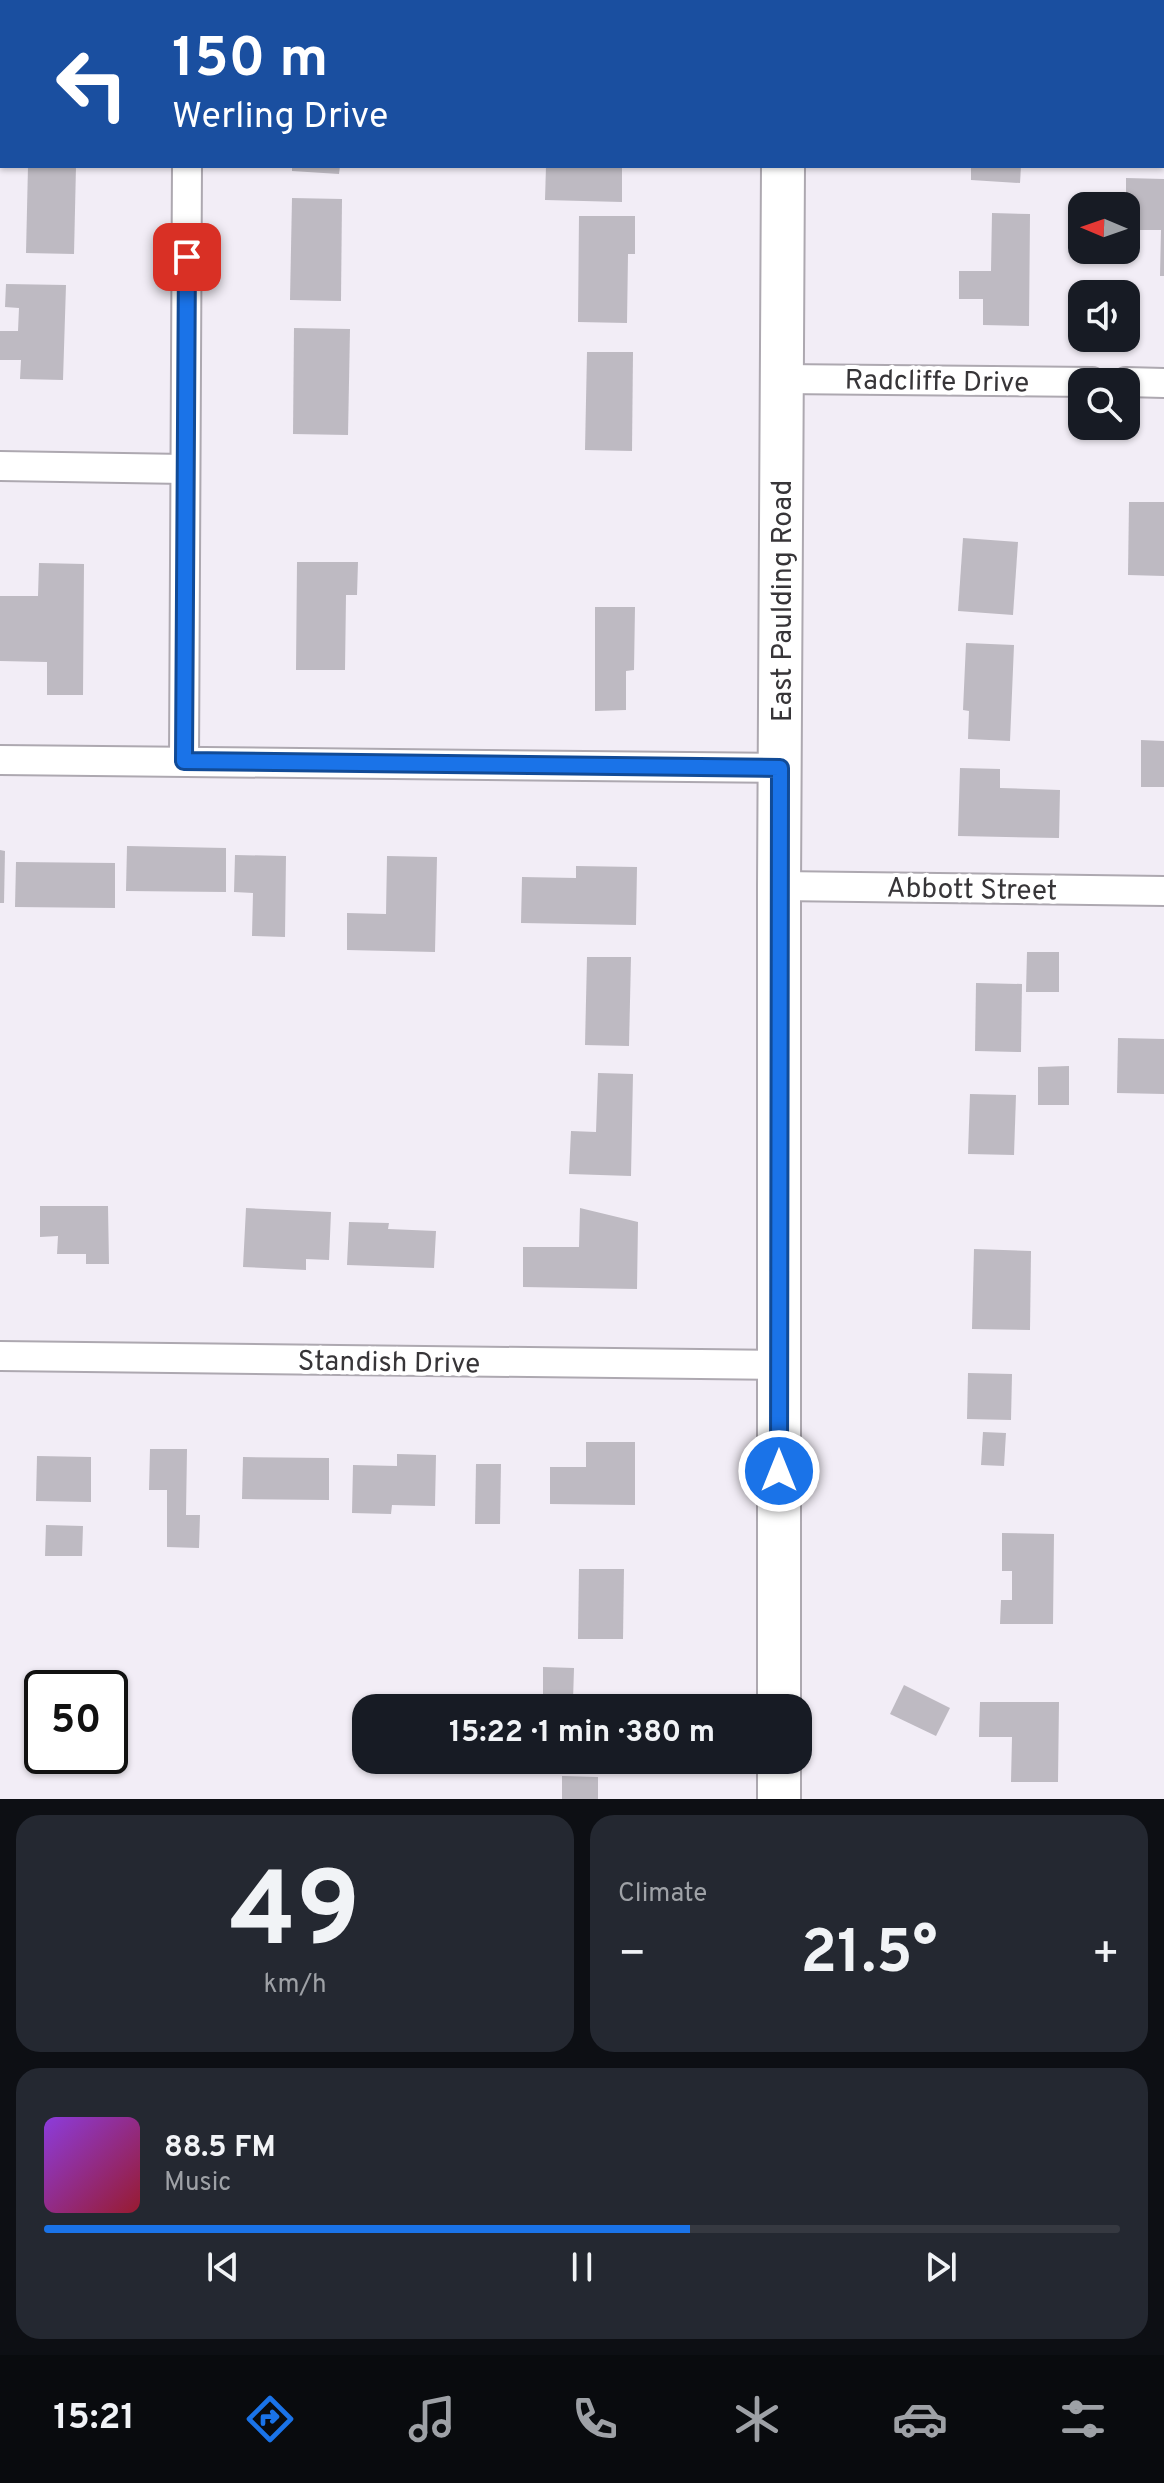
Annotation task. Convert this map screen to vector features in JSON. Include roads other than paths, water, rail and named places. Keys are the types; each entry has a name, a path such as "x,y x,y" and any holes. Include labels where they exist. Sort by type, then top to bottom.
{"main road":[{"name":"East Paulding Road","path":"779,1694 783,168"},
{"path":"779,1774 779,1799"}],"street":[{"path":"184,761 187,168"},
{"name":"Radcliffe Drive","path":"782,379 1068,382"},
{"path":"1140,382 1164,383"},
{"path":"0,466 185,469"},
{"path":"0,760 780,768"},
{"name":"Abbott Street","path":"779,886 1164,891"},
{"name":"Standish Drive","path":"0,1356 779,1365"}]}
